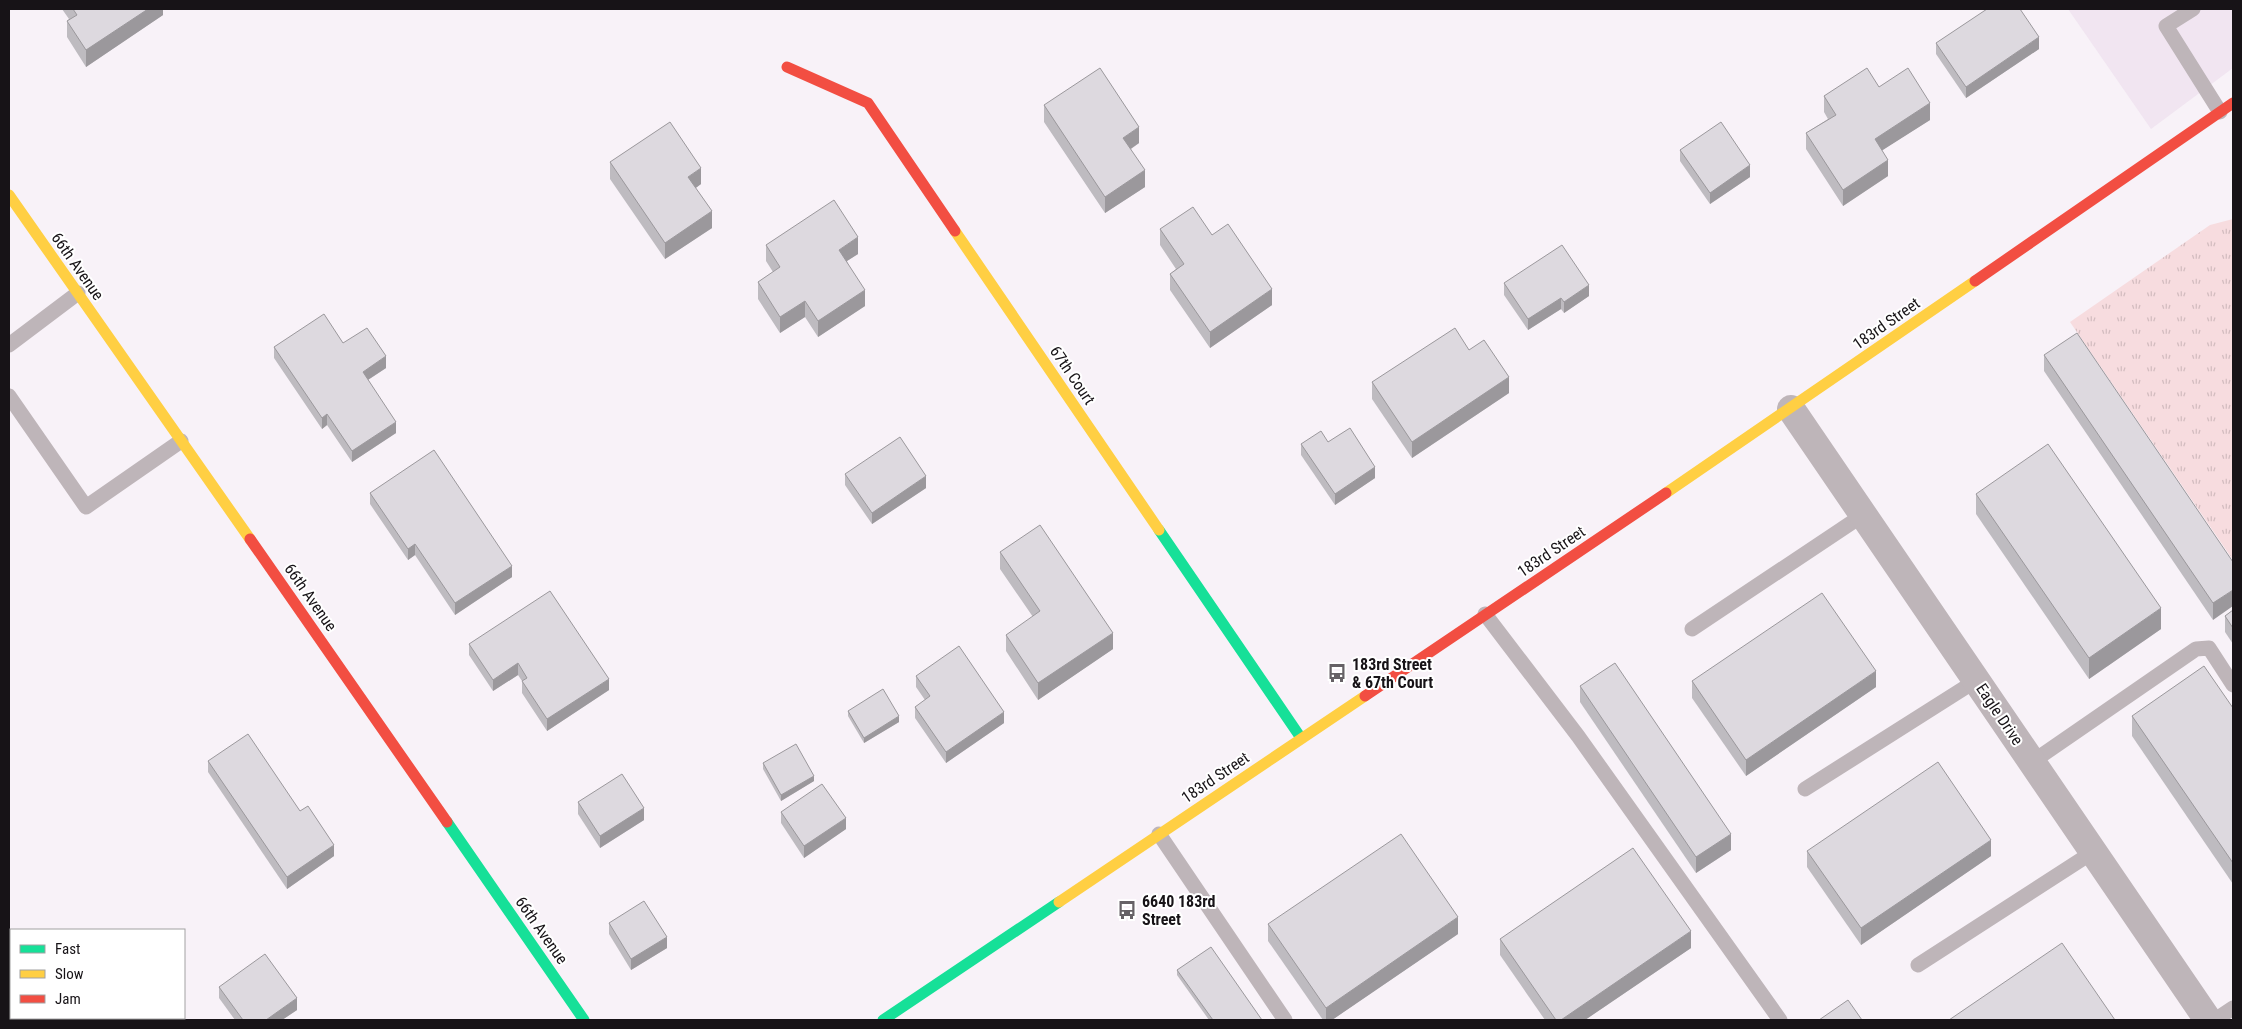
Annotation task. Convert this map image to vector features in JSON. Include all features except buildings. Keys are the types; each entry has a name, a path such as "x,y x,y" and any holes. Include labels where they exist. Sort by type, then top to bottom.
{"street":[{"name":"67th Court","path":"787,67 868,103 1301,738"},
{"name":"183rd Street","path":"883,1020 1791,409 2233,103"},
{"name":"66th Avenue","path":"9,195 14,214 78,293 584,1020"},
{"name":"Eagle Drive","path":"1791,409 2208,1020"}],"lane":[{"path":"2193,9 2166,26 2220,112"},
{"path":"9,345 78,293"},
{"path":"9,396 86,507 181,441"},
{"path":"1692,629 1863,514"},
{"path":"1485,614 1578,736 1780,1020"},
{"path":"2032,762 2196,649 2209,648 2233,685"},
{"path":"1804,789 1977,680"},
{"path":"1159,834 1285,1020"},
{"path":"1918,965 2093,852"},
{"path":"2215,1020 2233,1008"}],"shaded area":[{"path":"2068,9 2233,9 2233,68 2151,129"}],"green space":[{"path":"2233,219 2233,560 2070,322 2210,225"}],"traffic: fast":[{"path":"1159,530 1301,738"},
{"path":"447,822 584,1020"},
{"path":"883,1020 1059,902"}],"traffic: slow":[{"path":"9,195 250,539"},
{"path":"955,231 1159,530"},
{"path":"1666,493 1975,281"},
{"path":"1059,902 1365,696"}],"traffic: jam":[{"path":"787,67 868,103 955,231"},
{"path":"1975,281 2233,103"},
{"path":"1365,696 1666,493"},
{"path":"250,539 447,822"}],"place":[{"name":"183rd Street & 67th Court","path":"1337,673"},
{"name":"6640 183rd Street","path":"1127,910"}]}
